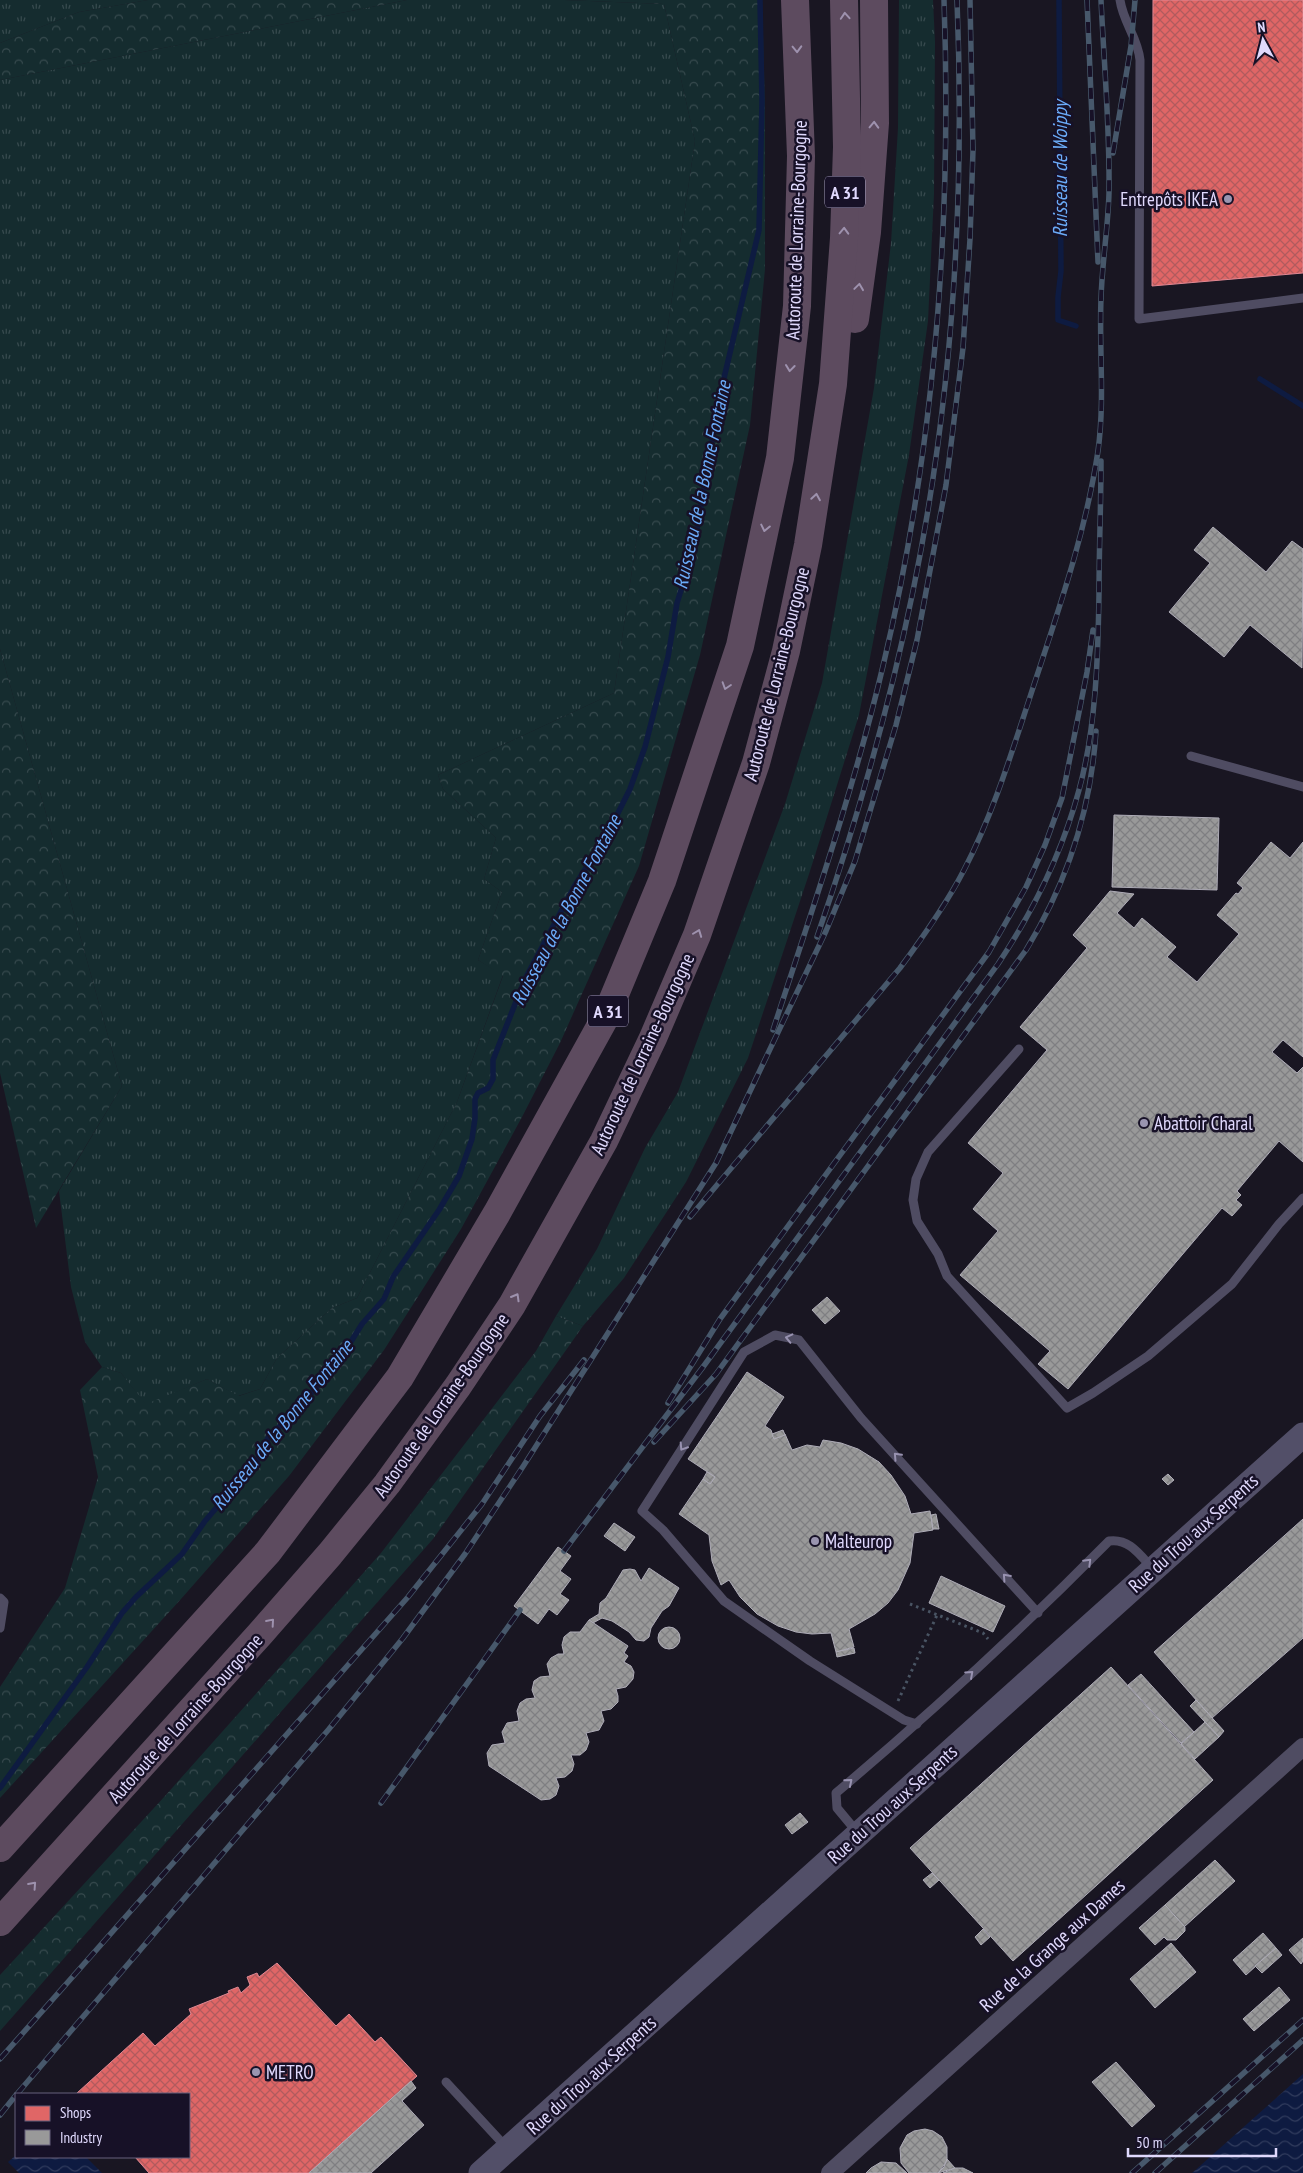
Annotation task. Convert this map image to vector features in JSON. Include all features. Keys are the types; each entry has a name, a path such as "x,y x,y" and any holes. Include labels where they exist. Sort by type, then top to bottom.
{"highway":[{"name":"Autoroute de Lorraine-Bourgogne","path":"0,1848 268,1552 400,1377 497,1213 606,1016 662,881 740,646 780,458 798,306 801,156 795,0"},
{"name":"Autoroute de Lorraine-Bourgogne","path":"0,1922 260,1634 330,1554 387,1484 458,1386 512,1306 604,1141 653,1038 697,935 756,763 786,651 808,545 833,384 844,238 847,147 844,0"},
{"path":"833,384 854,322 867,232 875,123 874,0"}],"street":[{"name":"Rue du Trou aux Serpents","path":"482,2173 1303,1435"},
{"name":"Rue de la Grange aux Dames","path":"830,2173 1303,1747"}],"lane":[{"path":"1120,0 1127,26 1137,42 1140,60 1139,319 1303,298"},
{"path":"1191,756 1303,787"},
{"path":"1019,1049 928,1152 916,1180 913,1200 916,1221 938,1254 947,1276 1067,1408 1148,1356 1232,1284 1279,1224 1303,1198"},
{"path":"917,1724 892,1712 810,1662 724,1601 662,1530 642,1511 744,1352 775,1335 799,1340 861,1418 1038,1613"},
{"path":"859,1834 837,1808 836,1793 917,1724 940,1700 1038,1613 1109,1541 1116,1540 1130,1546 1153,1570"},
{"path":"0,1598 4,1602 0,1628"},
{"path":"446,2082 508,2150"}],"path":[{"path":"910,1604 983,1633 997,1649"},
{"path":"892,1712 937,1615"}],"green space":[{"path":"0,0 148,0 79,12 0,43"},
{"path":"148,0 407,0 0,80 0,43 79,12"},
{"path":"407,0 564,0 664,4 695,141 614,693 438,775 443,789 496,838 484,879 502,892 478,960 503,975 457,1102 357,1298 332,1308 277,1358 260,1389 238,1396 207,1379 146,1405 121,1373 102,1367 85,1342 71,1287 59,1191 122,1086 0,649 0,80"},
{"path":"564,0 762,0 765,104 765,269 750,425 700,655 639,866 560,1043 522,1117 461,1229 384,1350 289,1476 181,1599 0,1798 0,1687 65,1588 98,1477 80,1390 102,1367 121,1373 146,1404 207,1379 239,1396 260,1389 277,1358 332,1308 357,1298 457,1102 503,976 478,960 502,892 484,879 496,838 443,789 438,775 614,693 695,141 664,4"},
{"path":"899,0 933,0 935,42 934,194 928,321 909,455 859,715 748,1058 686,1182 624,1278 583,1326 556,1316 597,1249 645,1148 678,1092 785,804 822,683 874,388 891,243 898,128"},
{"path":"0,649 122,1086 36,1228 0,1073"},
{"path":"556,1316 583,1326 433,1539 0,2031 0,1975 165,1796 381,1553 536,1351"}],"water":[{"path":"1303,2074 1303,2173 1192,2173"},
{"path":"15,2156 15,2158 87,2158 102,2173 19,2173 8,2162"}],"building: Shops":[{"name":"Entrepôts IKEA","path":"1153,0 1303,0 1303,273 1152,286"},
{"name":"METRO","path":"277,1963 336,2026 349,2014 375,2042 381,2037 417,2076 309,2173 149,2173 136,2158 190,2158 190,2093 77,2093 143,2033 155,2046 191,2014 189,2009 229,1993 228,1991 238,1987 241,1993 250,1985 247,1977 257,1973 259,1977"}],"building: Industry":[{"path":"1213,527 1266,572 1292,541 1303,549 1302,668 1250,625 1224,657 1169,612 1210,563 1194,550"},
{"path":"1114,815 1219,818 1217,890 1112,887"},
{"name":"Abattoir Charal","path":"1271,842 1290,858 1303,842 1303,1057 1283,1040 1272,1052 1297,1073 1303,1067 1303,1162 1279,1141 1237,1191 1241,1195 1236,1200 1242,1205 1232,1216 1222,1208 1068,1389 1038,1364 1050,1351 960,1275 998,1231 973,1209 1003,1173 968,1143 1047,1050 1020,1027 1087,948 1073,935 1110,891 1134,894 1117,913 1134,928 1142,918 1176,947 1167,957 1197,982 1239,934 1217,915 1236,893 1238,894 1243,888 1237,883"},
{"path":"827,1297 840,1311 825,1324 812,1310"},
{"path":"747,1372 784,1397 765,1426 771,1430 774,1439 785,1434 792,1450 807,1445 820,1447 823,1440 841,1443 858,1449 879,1462 891,1475 905,1496 911,1514 930,1511 933,1530 914,1533 910,1563 898,1590 888,1603 875,1614 849,1629 854,1647 836,1652 831,1633 812,1634 796,1632 778,1626 757,1614 740,1597 729,1580 721,1585 712,1561 709,1535 679,1514 703,1479 710,1484 715,1477 688,1459"},
{"path":"783,1430 785,1435 774,1439 772,1434"},
{"path":"707,1472 715,1477 710,1484 703,1479"},
{"path":"1168,1474 1174,1480 1168,1485 1162,1479"},
{"path":"936,1514 939,1529 933,1529 931,1515"},
{"path":"1303,1519 1303,1638 1212,1718 1154,1652"},
{"path":"614,1523 635,1537 625,1551 604,1536"},
{"path":"558,1547 571,1556 560,1571 571,1579 560,1594 569,1600 557,1615 549,1609 538,1624 514,1606"},
{"path":"649,1568 679,1588 669,1606 662,1611 651,1628 649,1637 644,1641 636,1640 629,1632 612,1621 602,1618 593,1623 589,1620 599,1614 600,1603 606,1598 623,1570 635,1570 641,1581"},
{"path":"941,1576 1005,1606 993,1632 929,1603"},
{"path":"589,1620 628,1646 624,1653 628,1656 624,1662 631,1666 634,1672 633,1679 626,1687 616,1689 618,1702 611,1709 601,1711 604,1721 599,1730 586,1733 589,1742 586,1750 580,1755 571,1755 574,1764 572,1771 565,1777 556,1778 559,1786 556,1795 550,1799 541,1800 489,1766 487,1753 492,1745 505,1743 502,1732 507,1723 519,1721 517,1711 520,1703 526,1699 535,1698 532,1690 534,1681 540,1677 550,1676 547,1664 551,1658 558,1654 564,1654 562,1645 564,1637 570,1632 580,1632"},
{"path":"665,1627 673,1627 680,1634 680,1642 673,1649 665,1649 658,1642 658,1634"},
{"path":"854,1648 855,1653 837,1657 836,1652"},
{"path":"1111,1667 1213,1780 1013,1961 910,1848"},
{"path":"1141,1674 1194,1732 1181,1743 1128,1685"},
{"path":"1196,1700 1224,1731 1219,1737 1190,1706"},
{"path":"1205,1722 1219,1737 1195,1759 1181,1744"},
{"path":"800,1813 808,1822 792,1834 785,1825"},
{"path":"1215,1860 1235,1881 1184,1927 1165,1905"},
{"path":"932,1873 939,1880 930,1888 923,1880"},
{"path":"1165,1905 1185,1927 1185,1931 1176,1940 1167,1940 1164,1937 1155,1945 1139,1928"},
{"path":"983,1929 990,1937 981,1945 975,1937"},
{"path":"1263,1933 1276,1948 1246,1975 1233,1960"},
{"path":"1303,1938 1303,1961 1301,1964 1289,1950"},
{"path":"1171,1943 1196,1972 1155,2008 1130,1979"},
{"path":"1276,1948 1282,1955 1262,1973 1255,1966"},
{"path":"1279,1987 1290,2000 1254,2031 1243,2019"},
{"path":"1116,2062 1155,2106 1132,2127 1092,2082"},
{"path":"411,2081 416,2088 402,2101 424,2125 371,2173 309,2173"},
{"path":"925,2129 933,2131 942,2137 947,2147 947,2161 938,2173 909,2173 901,2163 900,2148 907,2135 914,2131"},
{"path":"947,2159 955,2168 938,2173 944,2167"},
{"path":"881,2162 896,2163 907,2173 866,2173"},
{"path":"955,2168 963,2168 973,2173 943,2173"}],"waterway":[{"name":"Ruisseau de la Bonne Fontaine","path":"0,1788 87,1667 122,1613 136,1597 182,1554 205,1521 257,1461 269,1436 291,1416 337,1364 362,1324 384,1299 393,1277 439,1210 459,1176 472,1139 475,1099 478,1093 488,1088 493,1079 493,1060 525,979 574,887 609,831 630,789 645,747 668,657 677,603 693,552 720,395 759,230 762,102 760,0"},
{"name":"Ruisseau de Woippy","path":"1059,0 1061,271 1058,320 1076,326"},
{"name":"Ruisseau de Woippy","path":"1260,379 1303,406"}],"railway":[{"path":"773,1030 832,849 872,712 901,584 916,501 936,335 942,251 946,84 944,0"},
{"path":"817,937 845,852 882,722 904,635 927,518 947,371 953,297 959,148 957,0"},
{"path":"18,2093 329,1729 403,1638 465,1554 524,1465 716,1163 826,931 855,861 896,725 917,640 946,485 963,348 970,239 973,150 970,0"},
{"path":"1087,0 1098,262"},
{"path":"690,1217 900,968 926,933 950,896 974,850 992,808 1015,743 1078,546 1098,451 1101,413 1101,299 1109,193 1108,121 1101,0"},
{"path":"1113,153 1131,46 1135,0"},
{"path":"564,1551 703,1367 998,964 1046,880 1064,836 1079,790 1093,717 1098,642 1101,461"},
{"path":"668,1403 720,1319 989,952 1026,887 1045,845 1062,798 1087,672 1093,630"},
{"path":"654,1442 716,1374 1026,950 1054,899 1074,845 1089,789 1096,731"},
{"path":"0,2059 408,1597 482,1504 540,1416 584,1360"},
{"path":"381,1803 520,1610"},
{"path":"1132,2173 1303,2020"},
{"path":"1155,2173 1303,2040"},
{"path":"0,2115 15,2096"}],"place":[{"name":"Entrepôts IKEA","path":"1228,199"},
{"name":"Abattoir Charal","path":"1144,1123"},
{"name":"Malteurop","path":"815,1541"},
{"name":"METRO","path":"256,2072"}]}
